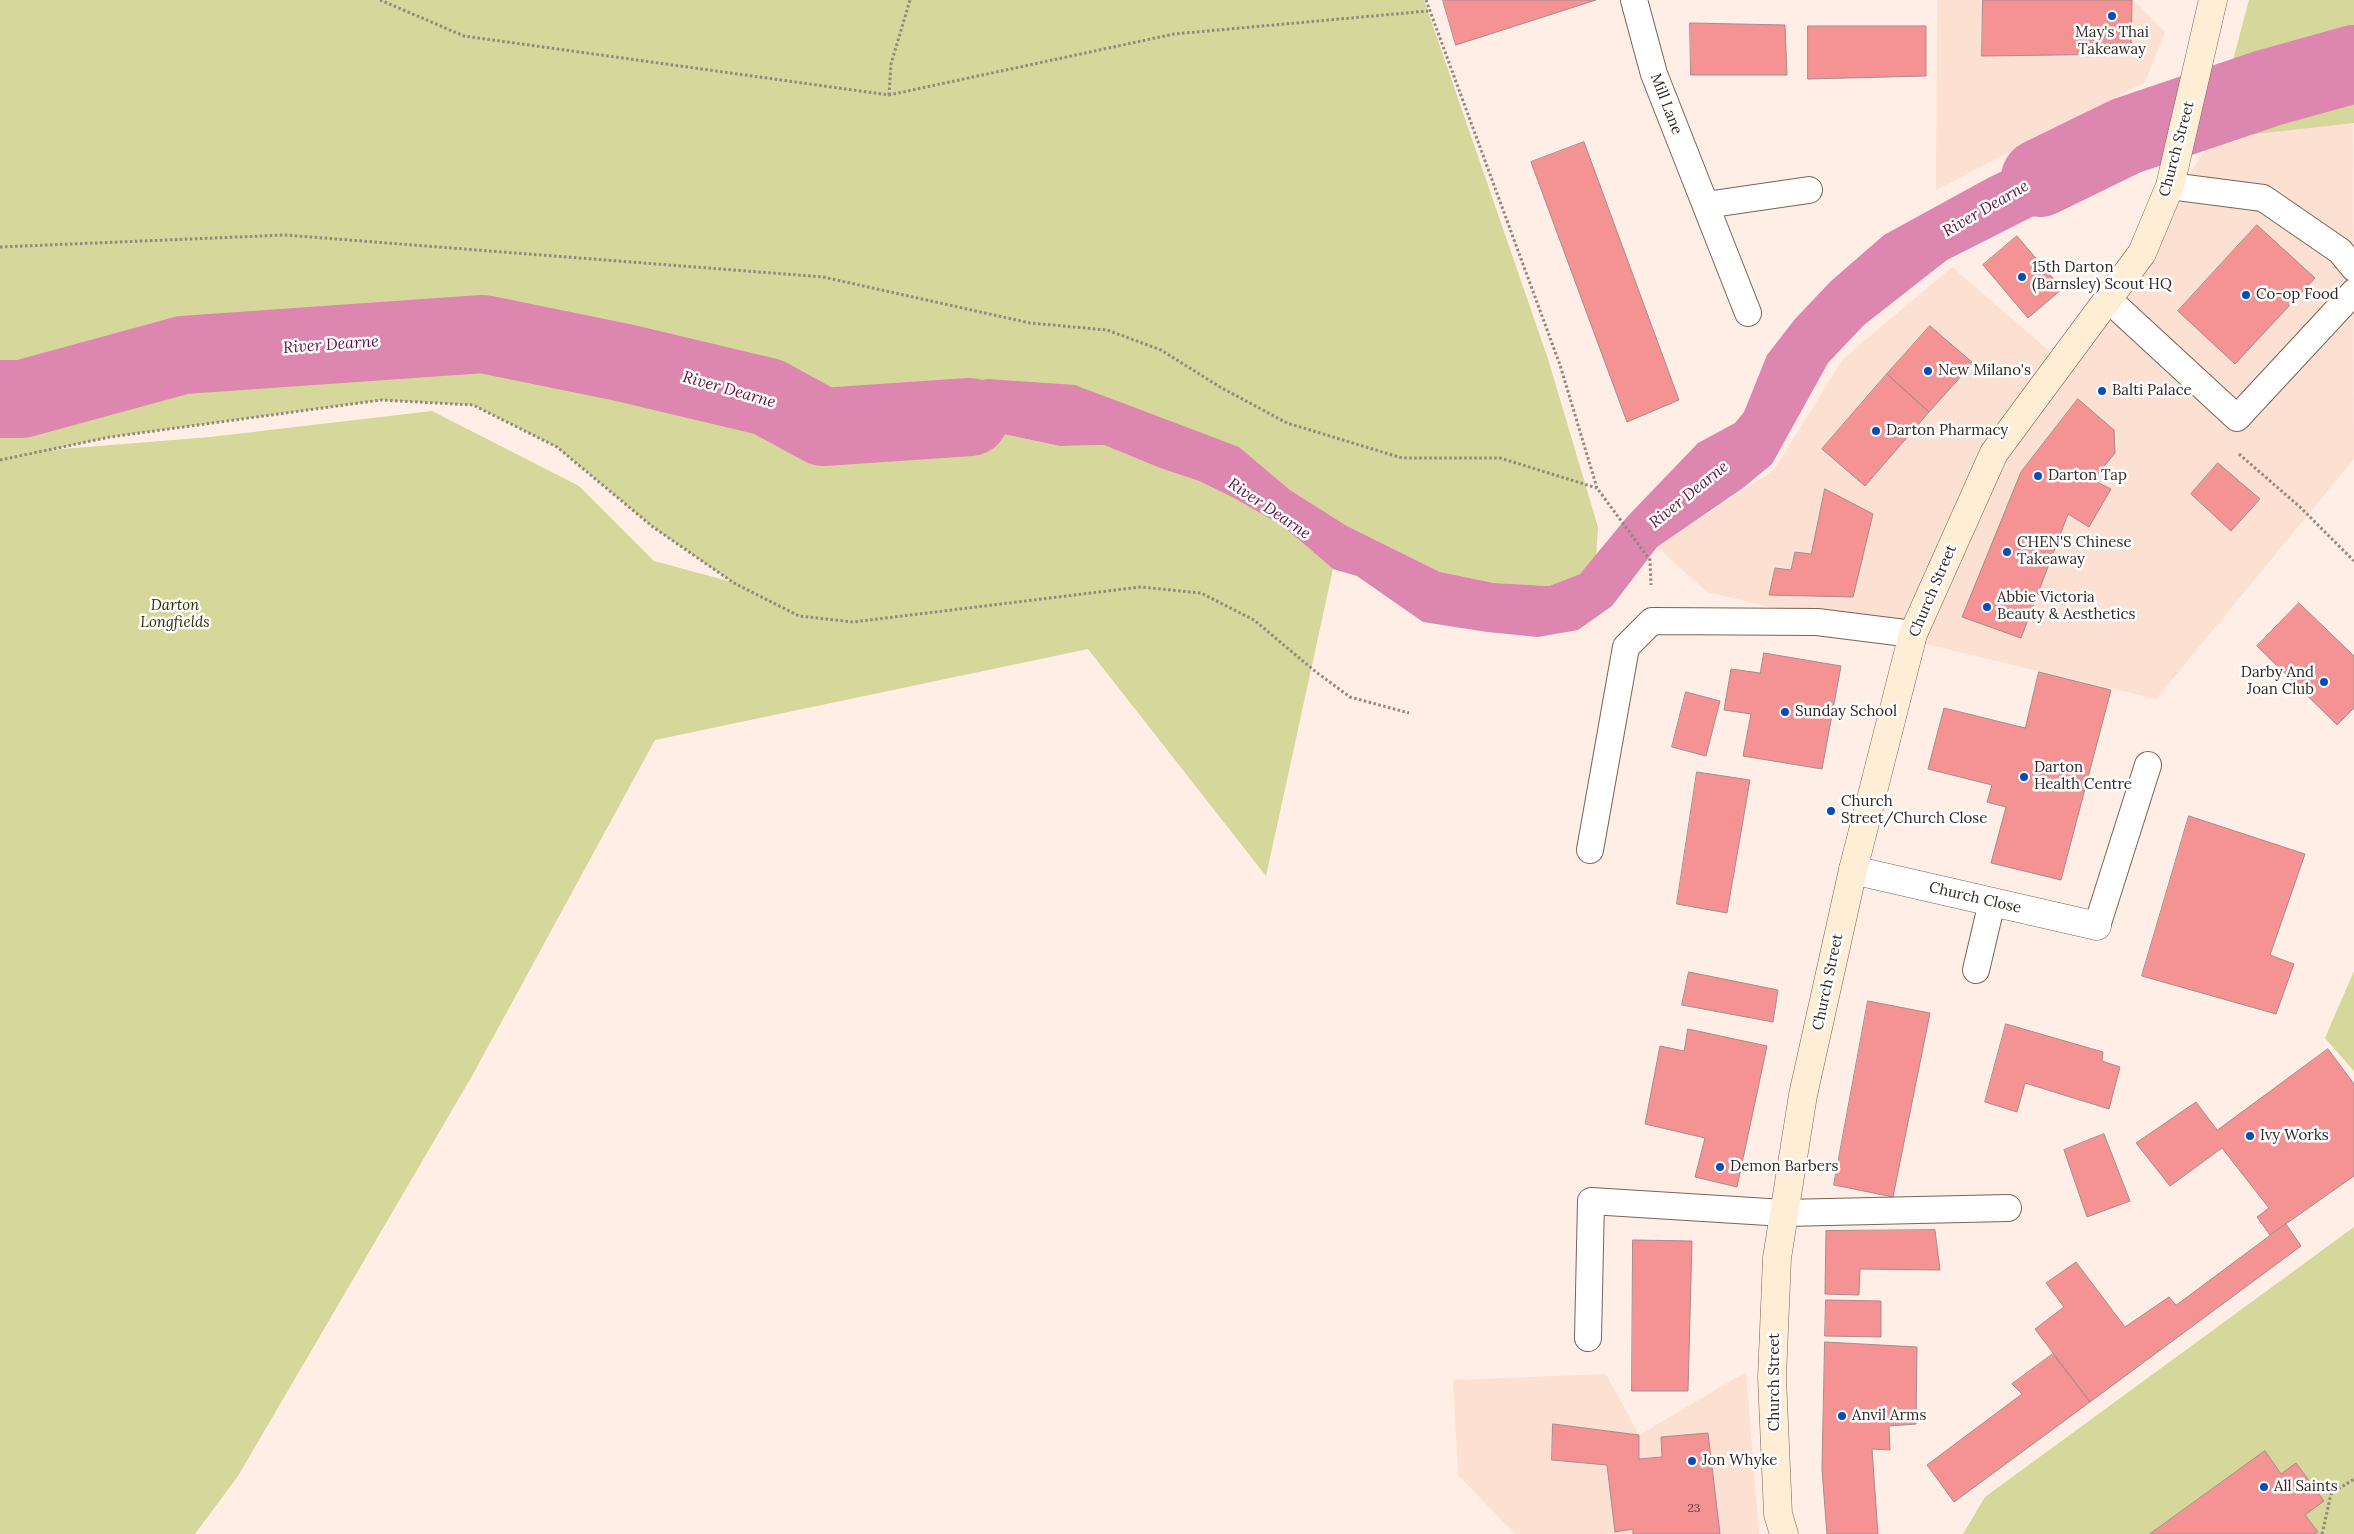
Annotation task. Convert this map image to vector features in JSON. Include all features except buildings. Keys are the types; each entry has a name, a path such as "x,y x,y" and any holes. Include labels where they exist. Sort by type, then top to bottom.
{"main road":[{"name":"Church Street","path":"1784,1534 1778,1514 1772,1378 1777,1258 1803,1095 1853,870 1913,634 1994,453 2142,253 2173,174 2213,0"}],"street":[{"name":"Church Close","path":"1853,870 2097,926"}],"lane":[{"name":"Mill Lane","path":"1634,0 1654,74 1748,313"},
{"path":"2173,174 2263,198 2340,251 2354,268"},
{"path":"1706,205 1809,190"},
{"path":"2108,299 2237,418 2354,292"},
{"path":"1590,850 1626,647 1652,621 1817,622 1913,634"},
{"path":"2097,926 2148,765"},
{"path":"1976,970 1992,902"},
{"path":"1588,1338 1591,1201 1784,1213 2008,1208"}],"path":[{"path":"380,0 464,36 889,95 1174,34 1428,11"},
{"path":"889,95 891,64 910,0"},
{"path":"1426,0 1428,11 1560,365 1597,488 1650,560"},
{"path":"0,247 285,236 823,277 1030,323 1107,330 1161,350 1220,387 1287,423 1402,458 1500,458 1597,488"},
{"path":"0,460 110,437 381,400 473,405 557,447 653,527 734,583 799,616 853,622 1140,587 1201,593 1254,620 1316,672 1350,697 1409,713"},
{"path":"2322,1534 2331,1494 2354,1479"}],"shaded area":[{"path":"1937,0 2133,0 2165,32 2145,82 1936,190"},
{"path":"2353,123 2354,459 2156,699 1707,592 1657,547 1774,470 1843,359 1952,267 2068,367 2212,139"},
{"path":"1746,1372 1759,1534 1515,1534 1458,1475 1453,1380 1606,1374 1639,1435"}],"green space":[{"name":"Darton Longfields","path":"0,0 1424,0 1548,359 1598,527 1596,557 1580,574 1549,586 1494,583 1440,572 1347,526 1290,490 1239,447 987,379 856,404 867,434 937,428 998,433 1060,446 1104,445 1160,468 1199,481 1232,497 1283,526 1333,569 1266,876 1088,649 655,740 472,1076 238,1476 195,1534 0,1534","holes":["381,400 473,405 557,447 653,527 732,582 654,561 579,486 432,411 210,437 50,450 110,437"]},
{"path":"2249,0 2354,0 2354,123 2212,139"},
{"path":"2354,971 2354,1071 2325,1038"},
{"path":"2354,1227 2354,1534 1963,1534 1985,1497"}],"water":[{"path":"2151,87 2122,178 2103,181 1947,260 1864,325 1828,363 1772,464 1743,488 1657,547 1612,606 1578,630 1538,637 1487,632 1423,622 1357,576 1333,569 1283,526 1199,481 1160,468 1104,445 1060,446 998,433 937,428 867,434 856,404 987,379 1075,385 1239,447 1290,490 1347,526 1440,572 1494,583 1549,586 1580,574 1627,517 1698,443 1735,423 1744,412 1767,355 1795,319 1831,281 1884,235 1988,178 2117,116"}],"waterway":[{"name":"River Dearne","path":"2040,178 2126,136 2268,88 2354,64"},
{"name":"River Dearne","path":"0,399 22,399 183,355 483,334 625,363 768,397 823,427 970,417"}],"place":[{"name":"May's Thai Takeaway","path":"2112,16"},
{"name":"15th Darton (Barnsley) Scout HQ","path":"2022,277"},
{"name":"Co-op Food","path":"2246,295"},
{"name":"New Milano's","path":"1928,371"},
{"name":"Balti Palace","path":"2102,391"},
{"name":"Darton Pharmacy","path":"1876,431"},
{"name":"Darton Tap","path":"2038,476"},
{"name":"CHEN'S Chinese Takeaway","path":"2007,552"},
{"name":"Abbie Victoria Beauty & Aesthetics","path":"1987,607"},
{"name":"Darby And Joan Club","path":"2324,682"},
{"name":"Sunday School","path":"1785,712"},
{"name":"Darton Health Centre","path":"2024,777"},
{"name":"Church Street/Church Close","path":"1831,811"},
{"name":"Ivy Works","path":"2250,1136"},
{"name":"Demon Barbers","path":"1720,1167"},
{"name":"Anvil Arms","path":"1842,1416"},
{"name":"Jon Whyke","path":"1692,1461"},
{"name":"All Saints","path":"2264,1487"}]}
